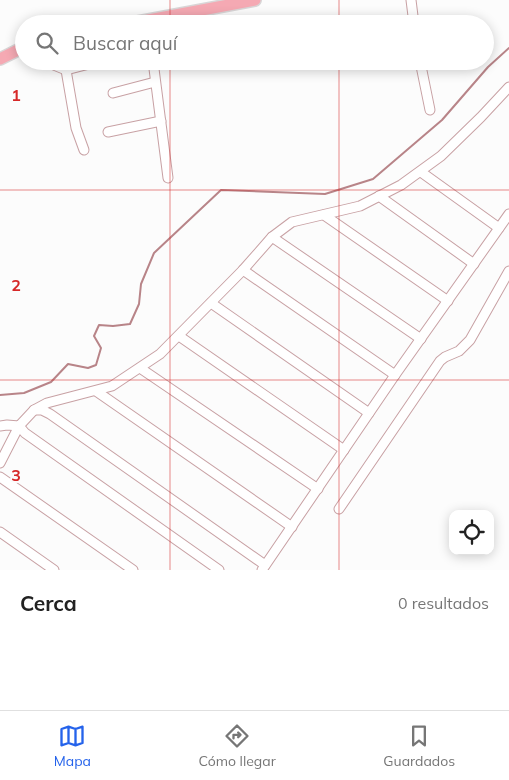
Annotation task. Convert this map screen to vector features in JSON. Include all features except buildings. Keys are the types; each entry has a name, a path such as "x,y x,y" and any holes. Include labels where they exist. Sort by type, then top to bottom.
{"main road":[{"path":"184,15 255,0"},
{"path":"0,59 15,53"}],"street":[{"path":"411,0 413,15"},
{"path":"66,70 76,128 84,150"},
{"path":"154,70 168,178"},
{"path":"422,70 430,110"},
{"path":"113,93 156,82"},
{"path":"0,463 19,426 34,410 47,403 112,386 140,368 160,354 243,270 272,237 292,222 360,206 401,185 421,172 448,149 509,87"},
{"path":"108,132 161,121"},
{"path":"421,172 499,228"},
{"path":"378,196 474,264"},
{"path":"34,410 42,410 50,414 263,568 395,375 509,214"},
{"path":"324,215 448,301"},
{"path":"272,237 421,339"},
{"path":"243,270 395,375"},
{"path":"339,509 440,361 459,351 470,340 509,271"},
{"path":"211,303 369,413"},
{"path":"178,336 344,450"},
{"path":"140,368 318,489"},
{"path":"96,391 292,527"},
{"path":"0,426 7,424 19,426 25,433 219,570"},
{"path":"0,477 133,570"},
{"path":"0,532 54,570"}],"waterway":[{"path":"494,62 509,48"},
{"path":"0,395 24,393 51,382 68,364 88,368 96,365 101,348 94,336 99,325 130,324 139,304 141,284 154,253 221,190 325,194 373,179 442,120 485,70"}]}
